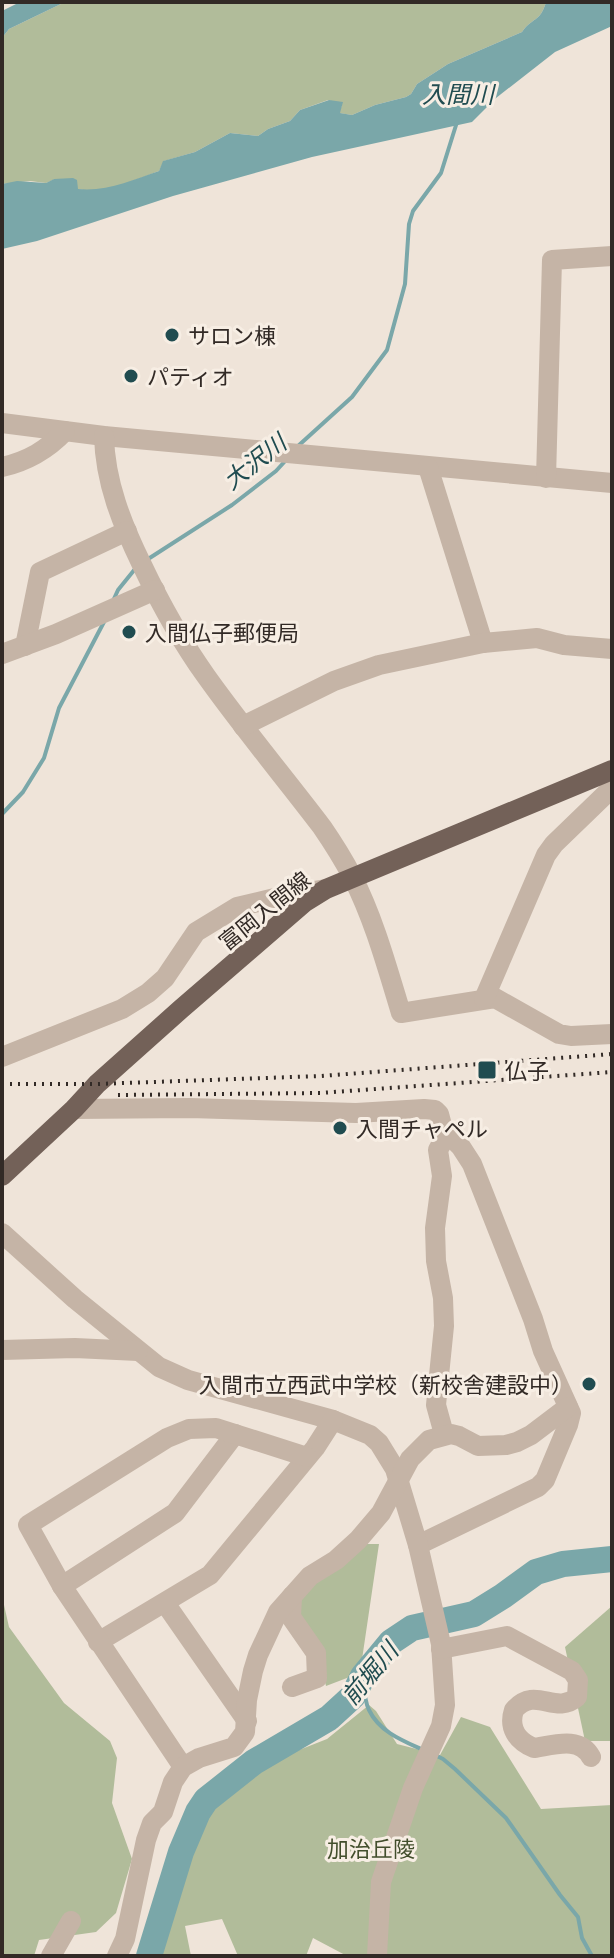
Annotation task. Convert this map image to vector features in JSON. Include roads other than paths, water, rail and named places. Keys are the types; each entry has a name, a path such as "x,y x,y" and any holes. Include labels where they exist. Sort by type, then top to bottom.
{"main road":[{"name":"富岡入間線","path":"2,1176 97,1084 305,902 326,889 612,770"}],"street":[{"path":"546,478 552,260 612,256"},
{"path":"2,423 104,436 612,483"},
{"path":"2,467 50,447 65,431"},
{"path":"104,436 106,468 116,503 151,582 191,654 322,827 353,878 401,1013 495,998 559,1034 612,1034"},
{"path":"428,467 483,643"},
{"path":"25,646 40,572 131,541"},
{"path":"2,654 56,634 151,582"},
{"path":"243,726 334,681 379,665 483,643 537,638 564,645 612,649"},
{"path":"484,999 546,855 612,788"},
{"path":"2,1057 122,1009 148,993 165,978 196,932 237,907 326,889"},
{"path":"74,1109 190,1108 356,1113 424,1109 435,1110 439,1114 443,1129 472,1164 543,1351 571,1413 545,1480 538,1487 418,1545"},
{"path":"444,1434 436,1405 444,1326 435,1242 442,1176 438,1150 447,1134"},
{"path":"2,1233 75,1299 159,1367 188,1380 333,1420 370,1435 386,1453 399,1480 430,1596 441,1646 445,1705 441,1726 413,1788 381,1882 377,1956"},
{"path":"2,1350 79,1348 138,1351"},
{"path":"117,1956 125,1939 152,1823 163,1812 173,1782 183,1767 199,1758 234,1747 245,1732 247,1700 258,1655 278,1612 310,1576 336,1560 358,1540 392,1496 410,1459 429,1440 444,1434 459,1436 478,1446 506,1445 531,1435 568,1407"},
{"path":"98,1642 210,1575 307,1457 333,1420"},
{"path":"183,1767 62,1586 28,1525 167,1438 189,1429 216,1428 307,1457"},
{"path":"62,1586 175,1513 235,1434"},
{"path":"292,1596 291,1617 316,1653 317,1678 292,1687"},
{"path":"165,1603 247,1721"},
{"path":"441,1646 507,1636 572,1671 578,1680 577,1697 572,1702 559,1705 535,1699 525,1701 514,1710 512,1724 518,1738 534,1748 580,1745 591,1757"},
{"path":"51,1956 71,1921"}],"water":[{"path":"20,2 65,2 9,29 2,38 2,11"},
{"name":"入間川","path":"546,2 612,2 612,26 555,52 496,98 472,122 312,157 2,249 2,184 17,181 46,183 54,179 73,178 77,180 78,189 109,187 159,171 163,161 195,152 230,133 258,136 290,121 300,110 329,100 343,102 340,113 352,115 406,97 417,84 448,64 522,32 538,17"}],"waterway":[{"name":"大沢川","path":"298,446 352,397 387,350 405,284 409,224 413,211 441,173 457,122"},
{"name":"大沢川","path":"145,561 232,505 287,459"},
{"name":"大沢川","path":"113,601 135,569"},
{"name":"大沢川","path":"2,814 23,792 44,758 59,708 105,620"},
{"name":"前堀川","path":"149,1956 181,1852 206,1800 254,1762 329,1718 353,1696 363,1676 391,1642 412,1628 474,1614 536,1572 563,1564 612,1559"},
{"path":"363,1676 366,1702 373,1717 391,1734 421,1749"},
{"path":"433,1754 455,1769 506,1818 578,1917 582,1938 592,1956"}],"railway":[{"path":"2,1084 321,1076 612,1054"},
{"path":"118,1095 320,1093 612,1072"}],"place":[{"name":"サロン棟","path":"172,335"},
{"name":"パティオ","path":"131,376"},
{"name":"入間仏子郵便局","path":"129,632"},
{"name":"仏子","path":"487,1070"},
{"name":"入間チャペル","path":"340,1128"},
{"name":"入間市立西武中学校（新校舎建設中）","path":"589,1384"}],"park label":[{"name":"加治丘陵","path":"371,1848"}]}
